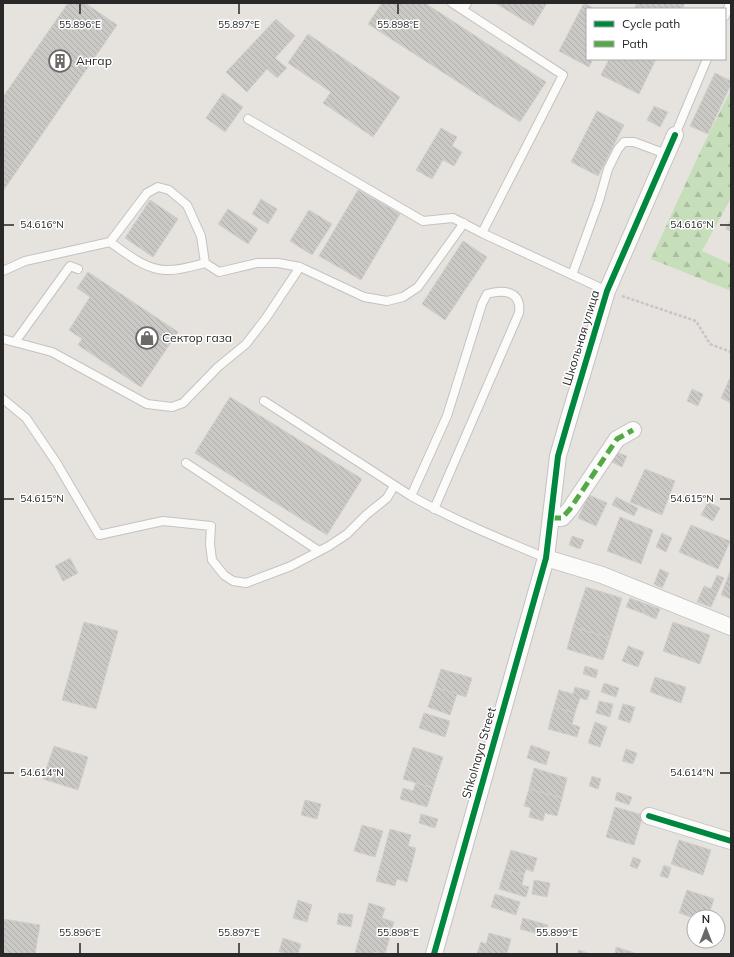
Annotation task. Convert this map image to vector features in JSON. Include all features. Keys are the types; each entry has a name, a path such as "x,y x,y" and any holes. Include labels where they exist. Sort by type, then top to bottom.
{"street":[{"name":"Школьная улица","path":"546,558 558,456 607,291 675,135"},
{"path":"551,518 562,518 570,509 617,439 632,430"},
{"path":"546,558 602,575 731,627"},
{"name":"Shkolnaya Street","path":"434,954 546,558"},
{"path":"649,816 731,840"}],"lane":[{"path":"452,3 465,7 563,75 482,233"},
{"path":"726,13 730,3"},
{"path":"675,135 707,60"},
{"path":"248,119 423,221 453,218 607,291"},
{"path":"572,275 599,201 608,169 618,149 624,142 634,142 666,154"},
{"path":"3,272 25,261 110,242 147,193 158,187 169,190 187,205 201,236 205,262 219,272 257,263 278,263 300,267 364,297 387,301 403,297 418,287 464,223"},
{"path":"110,242 144,264 165,270 183,268 205,262"},
{"path":"15,342 70,266 78,269"},
{"path":"3,338 52,352 147,404 172,407 183,403 218,367 246,344 266,318 300,267"},
{"path":"411,496 447,416 482,304 487,294 496,291 504,291 514,296 520,305 520,313 434,508"},
{"path":"3,399 26,418 56,462 99,535 163,521 211,526 210,544 212,560 224,575 233,581 246,583 291,566 319,551 347,534 366,515 387,498 394,486"},
{"path":"264,401 411,496 434,508 546,558"},
{"path":"186,463 319,551"}],"path":[{"path":"607,291 696,321 710,344 731,352"}],"green space":[{"path":"731,90 731,198 702,251 731,264 731,291 651,259 701,150"}],"building":[{"name":"Ангар","path":"68,3 85,3 117,25 3,191 3,97"},
{"path":"382,3 425,3 546,82 520,122 368,24"},
{"path":"495,3 547,3 533,26"},
{"path":"584,3 593,8 586,8 586,60 592,60 589,67 559,51"},
{"path":"637,3 685,3 682,8 634,8"},
{"path":"276,19 295,36 275,58 287,68 277,78 267,69 247,92 226,72"},
{"path":"308,34 400,97 373,137 323,103 331,92 288,63"},
{"path":"608,60 656,60 639,94 601,75"},
{"path":"715,73 731,81 731,84 708,134 690,126"},
{"path":"223,93 243,107 225,132 206,118"},
{"path":"654,106 668,112 660,127 647,120"},
{"path":"597,111 624,125 598,176 571,162"},
{"path":"441,128 457,137 452,146 462,152 454,166 443,160 432,179 416,170"},
{"path":"358,190 400,214 361,280 319,256"},
{"path":"261,199 277,209 268,224 252,214"},
{"path":"150,200 178,219 153,257 125,238"},
{"path":"228,209 258,229 248,244 218,224"},
{"path":"309,210 332,224 312,255 290,241"},
{"path":"731,219 731,231 726,229"},
{"path":"463,241 487,257 445,320 422,304"},
{"path":"88,272 178,332 141,387 78,345 82,339 69,330 90,297 77,288"},
{"path":"731,376 731,403 721,398"},
{"path":"692,389 703,394 698,406 687,401"},
{"path":"230,397 362,479 327,535 195,453"},
{"path":"616,452 627,456 622,467 612,462"},
{"path":"645,469 675,481 662,515 630,502"},
{"path":"589,495 607,503 596,526 578,518"},
{"path":"616,497 638,508 634,516 612,505"},
{"path":"708,502 720,508 713,521 701,515"},
{"path":"620,517 653,530 641,564 607,551"},
{"path":"691,525 730,541 718,569 679,552"},
{"path":"662,533 672,538 666,552 656,547"},
{"path":"572,536 584,540 580,549 569,545"},
{"path":"70,558 78,573 63,581 55,566"},
{"path":"660,569 669,573 662,588 654,584"},
{"path":"731,569 731,599 721,595"},
{"path":"717,575 724,578 711,607 697,602 704,586 711,589"},
{"path":"586,587 622,598 610,638 573,627"},
{"path":"630,598 646,604 642,613 626,607"},
{"path":"646,604 660,609 656,619 642,613"},
{"path":"84,622 118,631 96,709 62,700"},
{"path":"673,622 710,635 700,664 663,651"},
{"path":"573,627 610,638 603,660 567,649"},
{"path":"628,646 644,652 638,667 622,661"},
{"path":"585,666 598,670 596,678 583,674"},
{"path":"441,669 472,678 466,697 435,687"},
{"path":"655,677 686,687 681,703 650,692"},
{"path":"604,683 619,688 616,697 601,692"},
{"path":"435,687 457,694 450,715 428,707"},
{"path":"575,687 590,691 587,700 580,698 575,713 554,707 559,690 573,694"},
{"path":"599,701 613,704 610,717 596,713"},
{"path":"623,704 635,707 630,723 618,719"},
{"path":"554,707 575,713 572,724 580,727 577,737 548,729"},
{"path":"424,713 450,721 445,737 419,728"},
{"path":"595,722 607,727 600,747 588,743"},
{"path":"531,745 550,752 546,765 527,758"},
{"path":"54,746 88,757 78,790 43,779"},
{"path":"413,747 443,757 433,788 403,779"},
{"path":"626,749 637,753 633,764 622,761"},
{"path":"534,768 567,778 562,798 529,789"},
{"path":"592,776 601,779 598,789 589,786"},
{"path":"416,783 433,788 427,807 400,799 403,788 413,791"},
{"path":"529,789 562,798 557,816 545,813 543,821 529,817 531,808 524,806"},
{"path":"617,792 632,797 629,805 615,800"},
{"path":"305,800 321,804 317,819 301,815"},
{"path":"615,807 643,815 634,845 606,837"},
{"path":"421,814 438,819 435,828 419,823"},
{"path":"362,825 383,831 375,857 354,851"},
{"path":"390,829 411,835 408,846 416,848 407,882 397,879 395,886 376,881"},
{"path":"679,840 711,850 703,875 671,864"},
{"path":"511,850 537,858 533,872 526,869 524,875 505,869"},
{"path":"633,857 641,860 637,869 630,866"},
{"path":"664,865 671,868 668,878 660,876"},
{"path":"505,869 524,875 522,885 529,887 526,897 499,889"},
{"path":"534,880 550,883 547,897 532,894"},
{"path":"687,890 714,899 711,909 686,909 686,915 679,913"},
{"path":"495,894 520,902 516,915 491,907"},
{"path":"298,900 312,905 307,922 293,918"},
{"path":"369,903 385,908 382,918 394,922 385,954 375,952 374,954 355,953"},
{"path":"339,913 353,915 351,927 337,924"},
{"path":"523,918 548,925 545,936 520,929"},
{"path":"3,919 40,925 35,954 3,954"},
{"path":"489,933 511,939 507,953 511,954 477,954 481,942 486,944"},
{"path":"283,938 301,944 298,954 279,952"},
{"path":"616,947 635,953 635,954 615,954"},
{"path":"579,950 591,954 577,954"}],"marked path":[{"path":"551,518 562,518 570,509 617,439 633,430"}],"cycle path":[{"path":"434,954 546,558 558,456 569,418 607,291 675,135"},
{"path":"649,816 731,841"}],"place":[{"name":"Ангар","path":"60,61"},
{"name":"Сектор газа","path":"147,338"}]}
